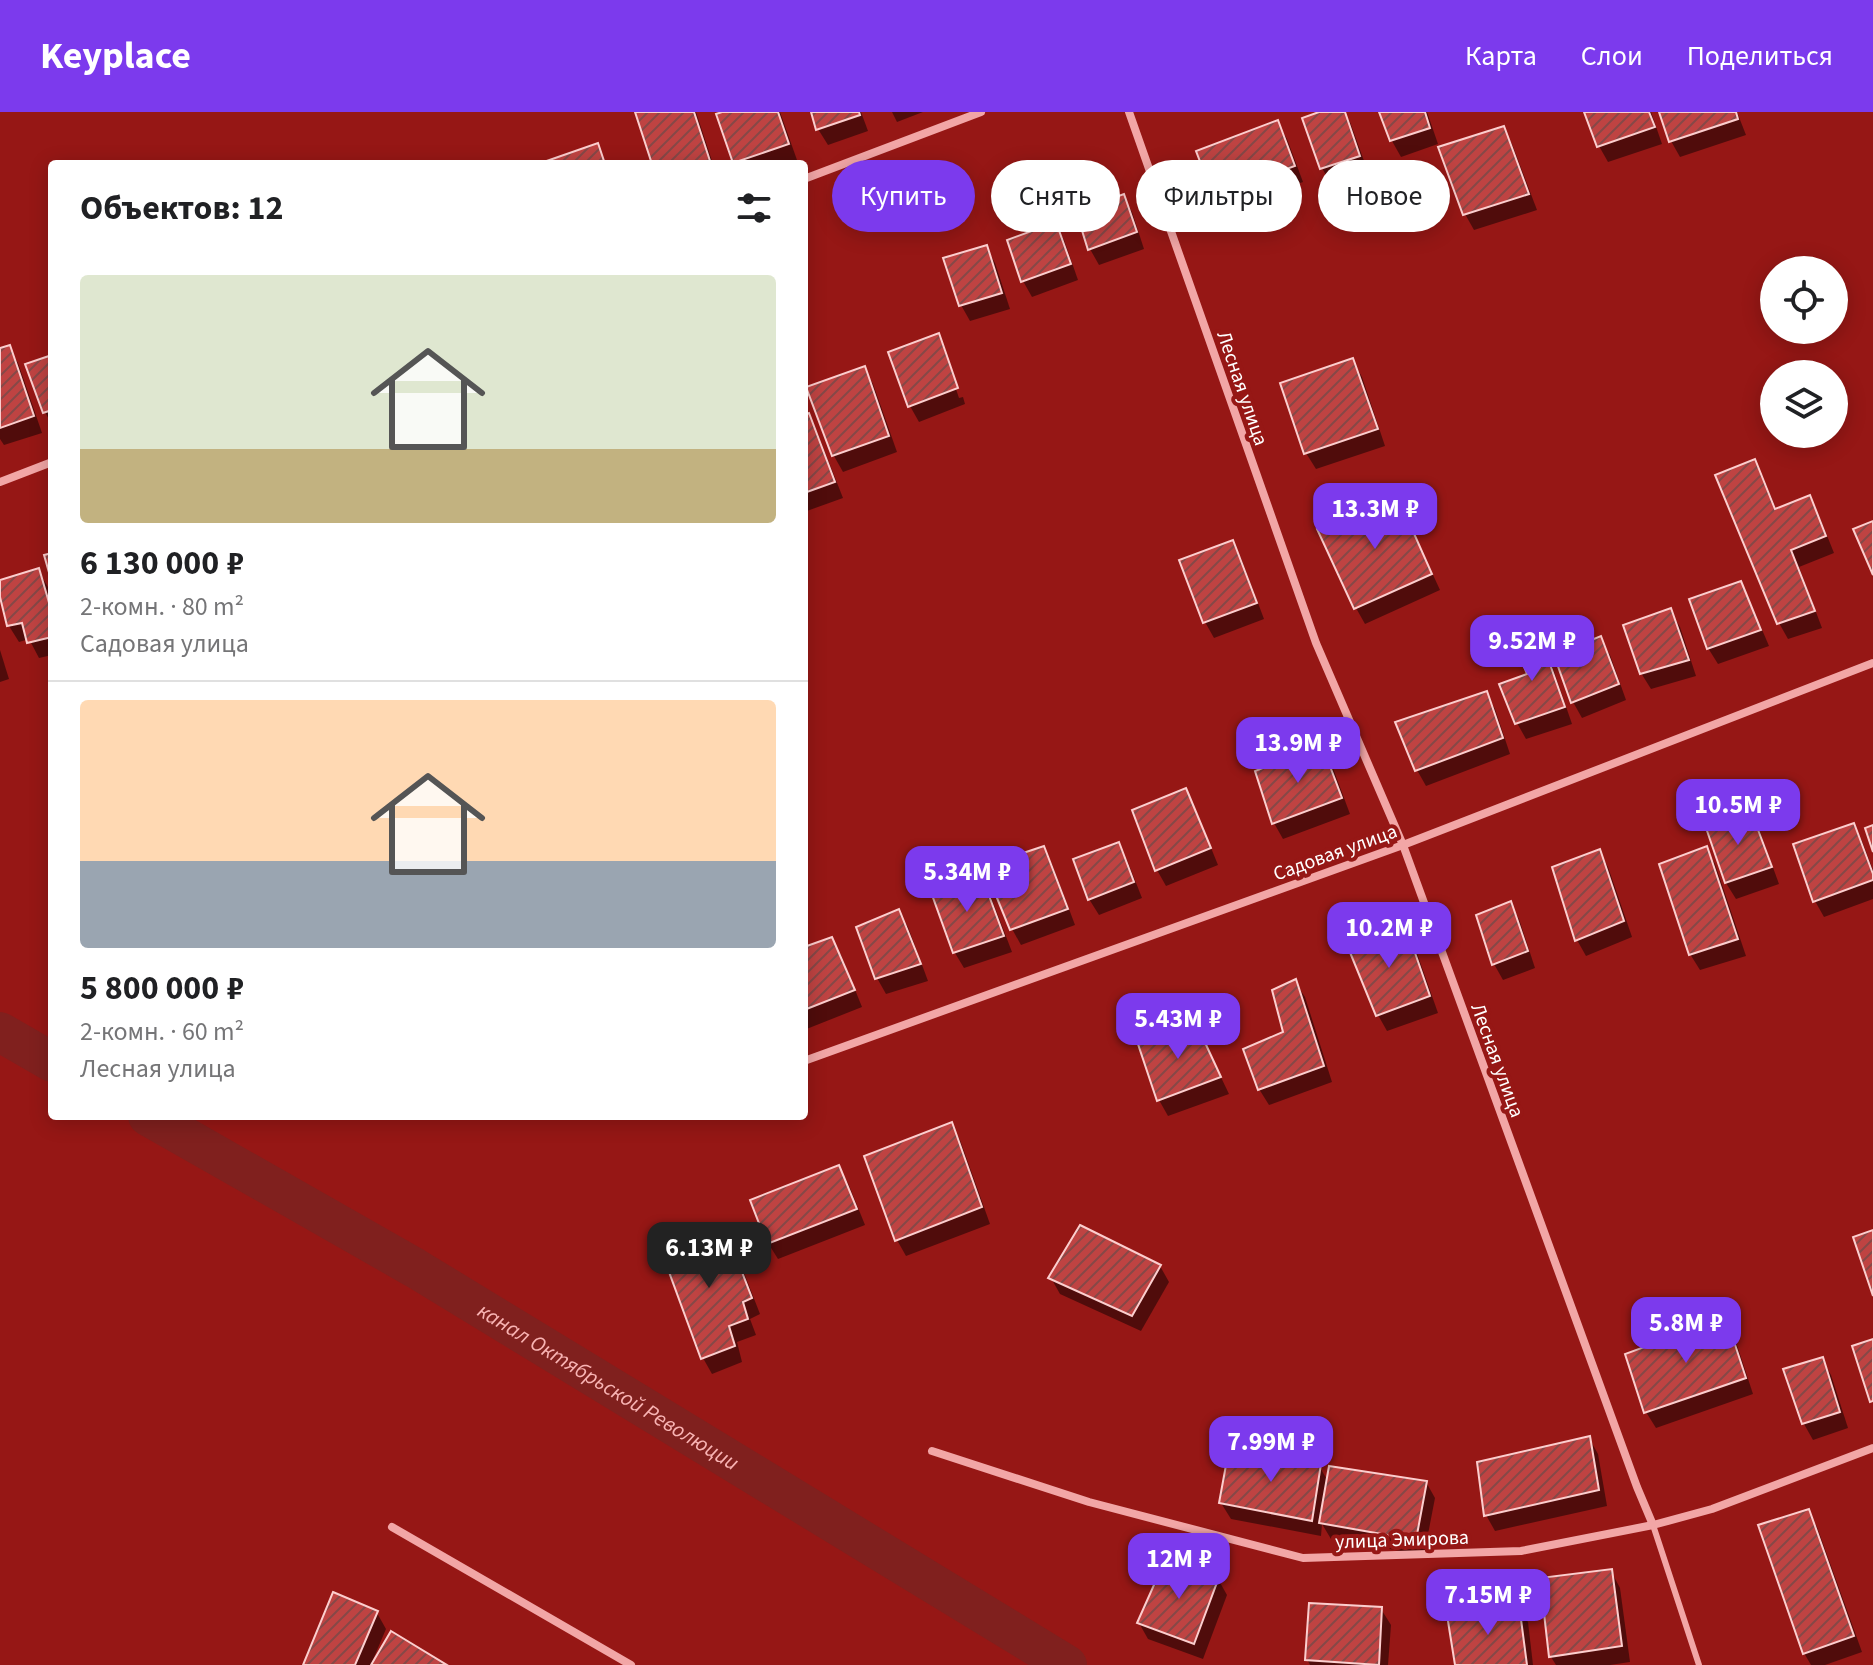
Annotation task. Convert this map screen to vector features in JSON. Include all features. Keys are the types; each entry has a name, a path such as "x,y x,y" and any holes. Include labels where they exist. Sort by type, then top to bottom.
{"street":[{"path":"808,177 981,112"},
{"name":"Лесная улица","path":"1129,112 1316,643 1403,845 1653,1525"},
{"path":"0,482 48,464"},
{"name":"Садовая улица","path":"808,1060 1403,845 1873,663"},
{"name":"улица Эмирова","path":"932,1451 1089,1502 1303,1558 1521,1551 1653,1525 1712,1509 1873,1448"},
{"path":"392,1527 631,1665"}],"lane":[{"path":"1653,1525 1699,1665"}],"building":[{"path":"635,112 694,112 710,160 651,160"},
{"path":"778,112 789,144 742,160 732,160 716,114"},
{"path":"811,112 859,112 860,115 816,130"},
{"path":"1319,112 1345,112 1360,156 1348,160 1318,160 1318,163 1302,118"},
{"path":"1379,112 1425,112 1430,128 1390,141"},
{"path":"1584,112 1649,112 1655,127 1597,147"},
{"path":"1659,112 1736,112 1738,119 1669,142"},
{"path":"1278,120 1293,160 1199,160 1196,151"},
{"path":"1504,126 1529,194 1463,215 1450,180 1450,160 1443,160 1438,147"},
{"path":"598,143 604,160 549,160"},
{"path":"1124,194 1137,232 1088,250 1082,232 1120,232 1120,195"},
{"path":"1029,232 1060,232 1071,264 1021,282 1007,240"},
{"path":"987,245 1002,293 959,306 943,258"},
{"path":"939,333 958,388 908,407 888,352"},
{"path":"10,345 34,416 0,428 0,348"},
{"path":"48,356 48,411 43,413 25,364"},
{"path":"1353,358 1378,429 1304,454 1280,383"},
{"path":"865,366 889,436 832,456 808,386"},
{"path":"808,413 835,482 808,492"},
{"path":"1755,459 1775,509 1810,495 1826,536 1791,550 1815,611 1777,624 1715,475"},
{"path":"1396,493 1432,574 1354,609 1317,529"},
{"path":"1873,521 1873,575 1853,529"},
{"path":"1233,540 1257,603 1203,623 1179,560"},
{"path":"39,568 48,599 48,638 27,643 22,623 7,626 0,597 0,580"},
{"path":"1741,581 1761,630 1707,649 1689,599"},
{"path":"1671,608 1689,660 1640,674 1623,625"},
{"path":"1539,633 1565,707 1515,724 1499,684 1527,674 1514,641"},
{"path":"1601,636 1619,684 1571,703 1554,655"},
{"path":"1487,691 1503,738 1415,771 1395,722"},
{"path":"1322,745 1342,798 1272,824 1255,771"},
{"path":"1186,788 1211,848 1155,871 1132,810"},
{"path":"1751,811 1772,867 1725,883 1705,825"},
{"path":"1854,823 1873,880 1813,902 1793,844"},
{"path":"1873,825 1873,852 1865,828"},
{"path":"1119,842 1134,882 1088,900 1073,859"},
{"path":"1044,846 1068,909 1010,930 984,866"},
{"path":"1707,846 1738,939 1689,955 1659,864"},
{"path":"1600,849 1624,921 1575,941 1552,867"},
{"path":"981,874 1004,936 953,953 931,892"},
{"path":"1511,901 1528,951 1492,965 1476,915"},
{"path":"899,909 921,964 875,979 856,927"},
{"path":"1405,924 1430,996 1376,1016 1347,945"},
{"path":"832,937 855,990 808,1008 808,946"},
{"path":"1296,979 1324,1066 1258,1090 1243,1049 1283,1032 1272,990"},
{"path":"1195,1021 1221,1077 1157,1101 1137,1041"},
{"path":"952,1122 982,1207 895,1241 864,1156"},
{"path":"839,1165 857,1209 767,1244 750,1200"},
{"path":"1080,1225 1161,1265 1132,1316 1048,1278"},
{"path":"725,1228 752,1298 743,1302 748,1319 729,1326 735,1346 701,1359 662,1253"},
{"path":"1873,1230 1873,1296 1853,1237"},
{"path":"1726,1317 1746,1378 1644,1413 1625,1354"},
{"path":"1873,1339 1873,1401 1870,1402 1852,1346"},
{"path":"1823,1357 1840,1412 1802,1424 1783,1369"},
{"path":"1590,1436 1599,1490 1484,1516 1477,1462"},
{"path":"1229,1449 1321,1464 1312,1521 1219,1503"},
{"path":"1329,1466 1427,1481 1416,1540 1319,1523"},
{"path":"1809,1509 1854,1636 1803,1654 1758,1525"},
{"path":"1166,1558 1219,1577 1194,1644 1137,1623"},
{"path":"1612,1569 1622,1646 1549,1657 1540,1578"},
{"path":"333,1592 378,1611 355,1665 303,1665"},
{"path":"1309,1603 1382,1607 1379,1665 1305,1660"},
{"path":"1519,1604 1527,1665 1455,1665 1447,1615"},
{"path":"391,1631 447,1665 371,1665"}],"waterway":[{"name":"канал Октябрьской Революции","path":"0,1032 48,1060"},
{"name":"канал Октябрьской Революции","path":"155,1120 415,1268 1067,1665"}]}
